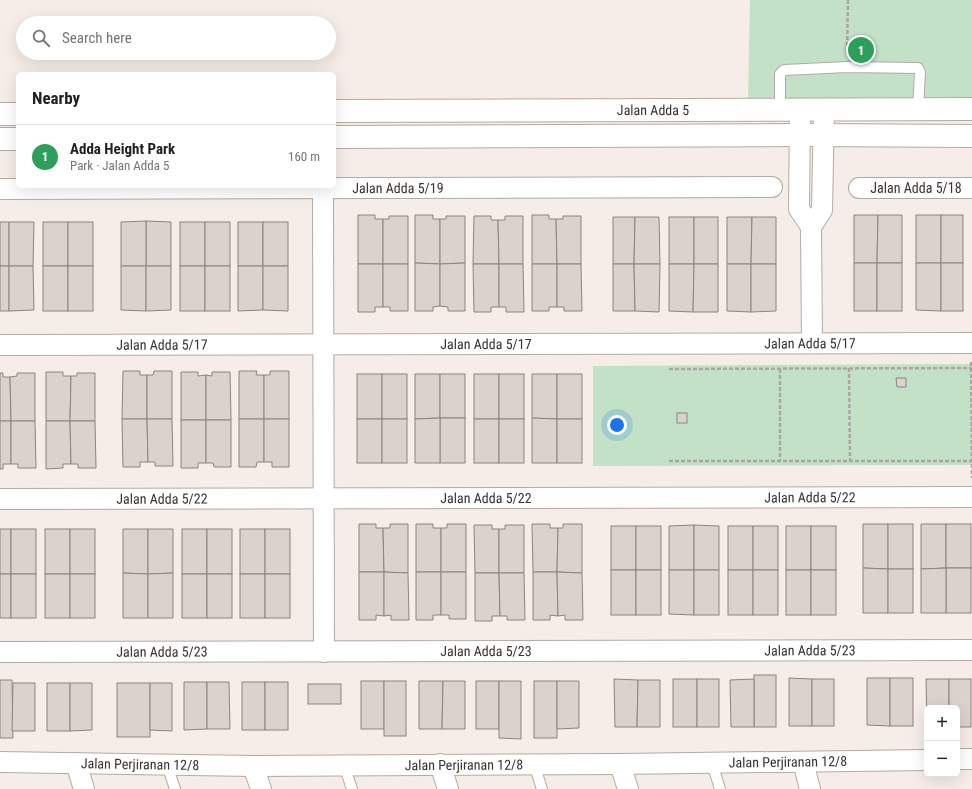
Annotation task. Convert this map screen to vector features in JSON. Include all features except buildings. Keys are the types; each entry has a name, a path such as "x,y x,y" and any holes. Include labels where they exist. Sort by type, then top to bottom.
{"main road":[{"name":"Jalan Adda 5","path":"336,111 972,109"},
{"path":"0,114 16,114"},
{"name":"Jalan Adda 5","path":"336,137 799,135 972,136"},
{"path":"0,139 16,139"}],"street":[{"path":"790,109 799,135 800,208 811,227 812,344"},
{"path":"811,227 822,210 825,135 824,109"},
{"name":"Jalan Adda 5/19","path":"336,188 772,187"},
{"path":"323,188 324,652"},
{"name":"Jalan Adda 5/19","path":"0,189 323,188"},
{"name":"Jalan Adda 5/18","path":"859,188 972,188"},
{"name":"Jalan Adda 5/17","path":"0,345 971,343"},
{"name":"Jalan Adda 5/22","path":"0,499 972,497"},
{"name":"Jalan Adda 5/23","path":"0,652 972,650"},
{"path":"960,759 972,759"},
{"name":"Jalan Perjiranan 12/8","path":"0,762 253,766 620,764 924,760"},
{"path":"803,762 810,789"},
{"path":"76,763 84,789"},
{"path":"440,764 448,789"},
{"path":"620,764 628,789"},
{"path":"253,766 261,789"}],"lane":[{"path":"790,109 780,74 784,70 847,67 918,68 920,72 918,109"},
{"path":"712,763 720,789"},
{"path":"534,764 542,789"},
{"path":"168,765 175,789"},
{"path":"344,765 352,789"}],"path":[{"path":"847,67 848,0"},
{"path":"971,343 972,497"},
{"path":"780,368 780,461"},
{"path":"849,368 850,461"},
{"path":"669,369 971,368"},
{"path":"669,461 971,461"}],"green space":[{"path":"750,0 972,0 972,102 748,99"},
{"path":"972,364 972,465 593,466 593,366"}],"place":[{"name":"Adda Height Park","path":"861,50"}]}
